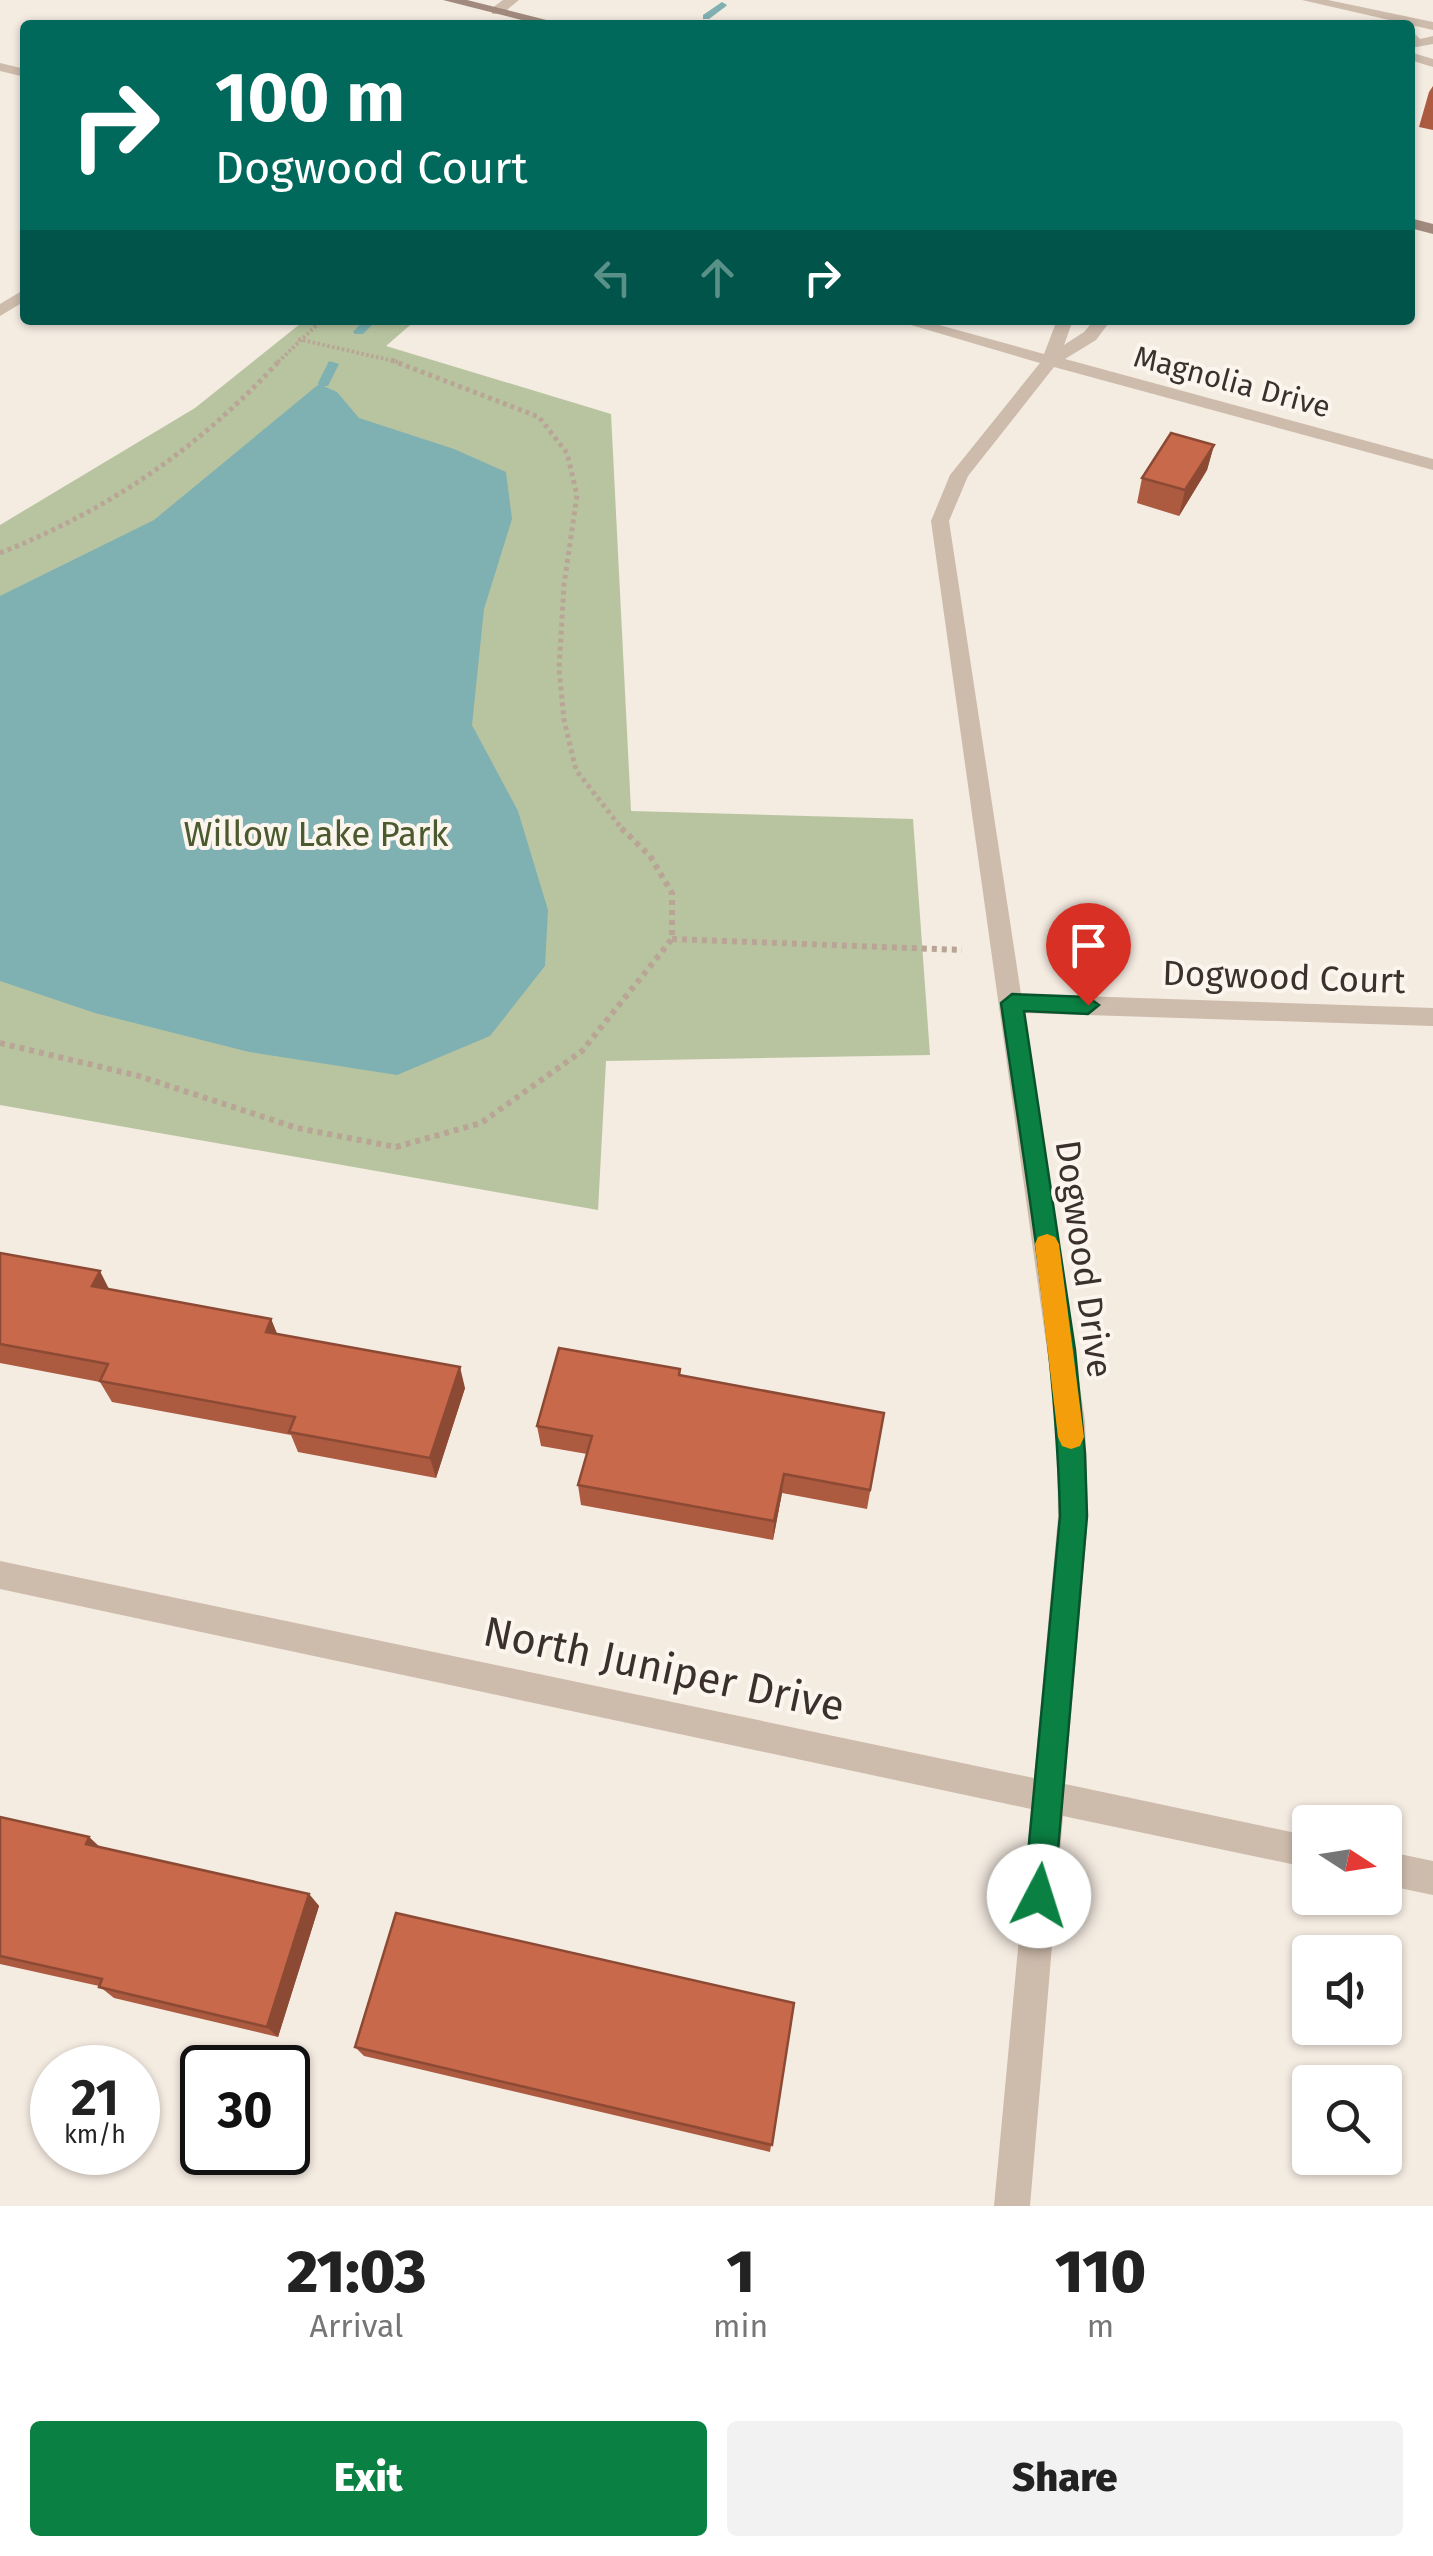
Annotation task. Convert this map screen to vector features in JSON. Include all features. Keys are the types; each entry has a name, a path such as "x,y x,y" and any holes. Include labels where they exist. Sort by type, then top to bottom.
{"main road":[{"path":"450,0 537,20"}],"street":[{"path":"497,11 512,0"},
{"path":"1309,0 1390,20"},
{"name":"Magnolia Drive","path":"920,325 1433,465"},
{"name":"Dogwood Drive","path":"1050,362 1063,325"},
{"name":"Dogwood Drive","path":"1012,2206 1074,1516 1071,1421 940,521 959,475 1050,362 1090,336 1099,325"},
{"name":"Dogwood Court","path":"1012,1003 1433,1017"},
{"name":"North Juniper Drive","path":"0,1575 1292,1848"},
{"path":"1402,1872 1433,1878"}],"path":[{"path":"0,553 78,520 179,454 228,414 316,325"},
{"path":"0,1043 139,1076 297,1128 396,1146 481,1123 582,1050 672,939 672,893 650,856 614,821 576,770 564,720 559,669 577,495 567,453 539,417 378,356 298,340"},
{"path":"672,939 973,950"}],"green space":[{"name":"Willow Lake Park","path":"299,325 410,325 386,346 611,414 631,811 913,819 930,1055 606,1061 598,1210 0,1105 0,525 195,408"}],"water":[{"path":"319,384 337,392 359,418 454,449 506,472 512,519 484,609 472,725 518,811 548,910 545,966 490,1036 397,1075 249,1052 95,1013 0,981 0,596 154,520"}],"building":[{"path":"1171,433 1214,445 1185,490 1142,478"},
{"path":"0,1253 100,1271 92,1286 271,1319 266,1332 460,1367 430,1458 289,1432 295,1417 100,1381 108,1364 0,1344"},
{"path":"559,1348 680,1369 679,1375 884,1413 870,1490 784,1474 774,1521 578,1485 592,1436 537,1426"},
{"path":"0,1817 89,1837 86,1844 309,1894 267,2027 99,1987 102,1979 0,1956"},
{"path":"396,1913 794,2003 772,2145 355,2047"}],"waterway":[{"path":"706,17 722,5"},
{"path":"359,332 366,325"},
{"path":"324,383 333,364"}],"slow traffic":[{"path":"1047,1244 1071,1437"}],"route":[{"path":"1039,1896 1074,1516 1071,1421 1012,1003 1088,1005"}]}
